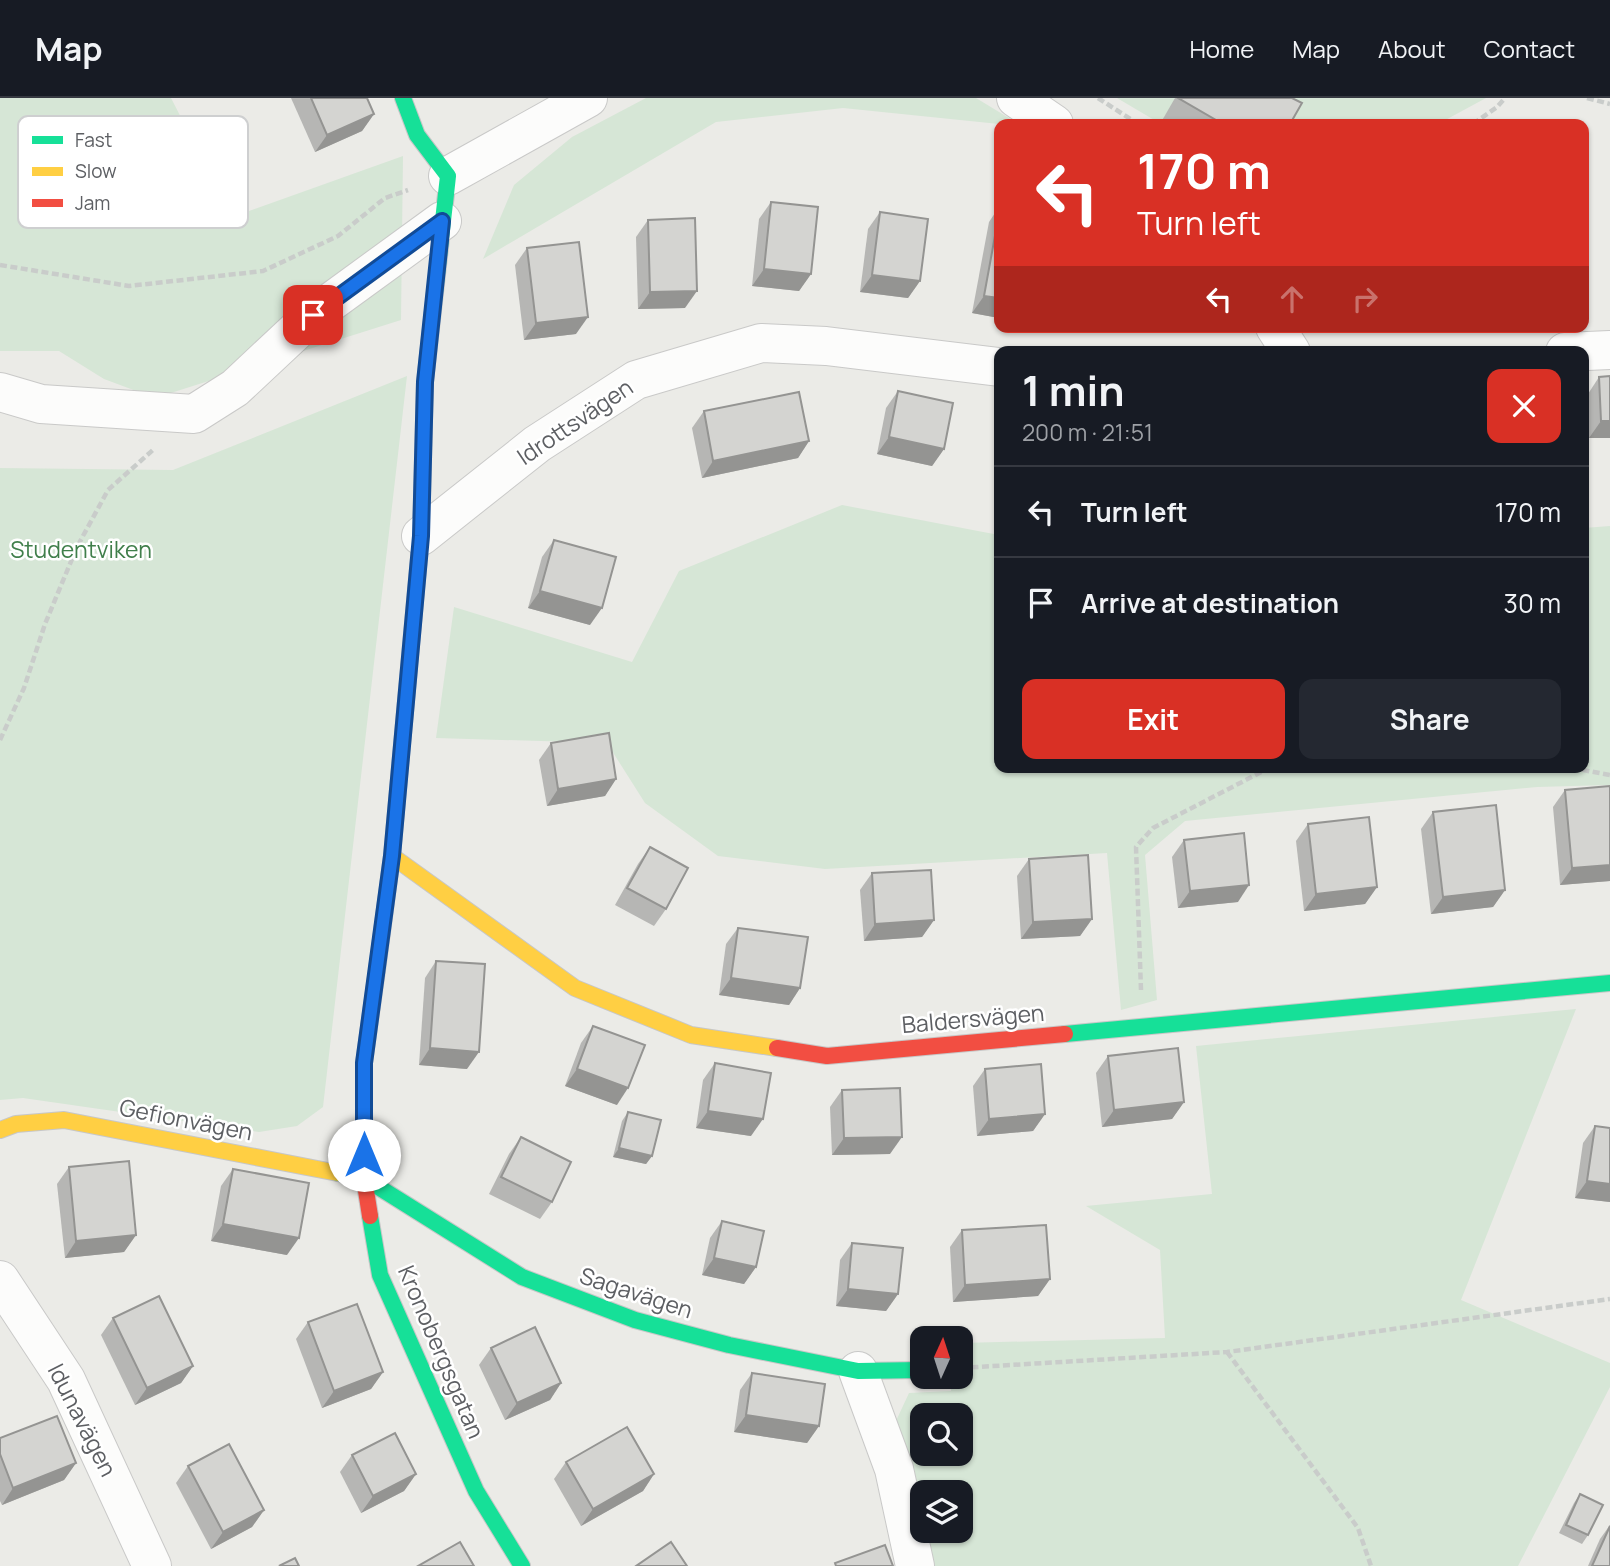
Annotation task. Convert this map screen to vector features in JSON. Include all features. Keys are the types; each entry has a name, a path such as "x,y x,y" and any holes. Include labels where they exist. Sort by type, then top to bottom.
{"street":[{"path":"403,98 417,135 448,176 588,98"},
{"path":"1016,98 1047,119"},
{"name":"Kronobergsgatan","path":"448,176 425,382 421,536 392,856 364,1063 364,1178 380,1275 476,1491 522,1566"},
{"path":"0,391 41,404 194,414 235,388 313,315 442,221"},
{"name":"Idrottsvägen","path":"421,536 537,444 636,380 698,361 761,343 825,346 994,366"},
{"path":"1589,351 1610,350"},
{"name":"Baldersvägen","path":"392,856 575,988 691,1035 827,1056 1610,983"},
{"name":"Gefionvägen","path":"0,1130 16,1124 64,1120 364,1178"},
{"name":"Sagavägen","path":"364,1178 522,1277 635,1320 729,1345 858,1371 910,1370"},
{"name":"Idunavägen","path":"0,1280 66,1380 152,1566"},
{"path":"858,1371 894,1469 915,1566"}],"path":[{"path":"1098,98 1130,119"},
{"path":"1480,119 1505,98"},
{"path":"1587,98 1610,104"},
{"path":"0,265 129,286 262,271 338,236 385,198 448,176"},
{"path":"0,740 24,688 45,624 72,560 108,490 194,414"},
{"path":"1589,771 1610,775"},
{"path":"1143,1026 1136,847 1153,828 1259,773"},
{"path":"973,1367 1227,1352 1610,1299"},
{"path":"1227,1352 1358,1528 1371,1566"}],"green space":[{"path":"0,98 171,98 180,116 18,116 18,228 248,228 248,211 403,156 401,320 155,398 104,379 59,351 0,351"},
{"path":"646,98 976,98 1011,119 994,119 994,123 843,108 716,122 483,259 514,185 572,137"},
{"path":"1117,98 1486,98 1447,119 1153,119"},
{"name":"Studentviken","path":"407,376 323,1107 297,1126 259,1132 23,1098 0,1100 0,468 173,470"},
{"path":"842,505 994,534 994,773 1589,773 1589,528 1610,526 1610,785 1537,787 1185,821 1145,855 1157,1000 1121,1010 1107,853 825,869 718,856 645,803 607,743 436,738 454,607 632,662 679,571"},
{"path":"1576,1009 1461,1300 1610,1363 1610,1387 1518,1566 935,1566 929,1543 973,1543 973,1480 911,1480 895,1423 909,1393 973,1390 973,1343 1165,1338 1160,1250 1086,1206 1212,1194 1196,1046"}],"building":[{"path":"311,98 367,98 374,114 327,135"},
{"path":"1178,98 1292,98 1302,103 1293,119 1214,119"},
{"path":"771,202 818,207 811,274 764,269"},
{"path":"880,212 928,219 920,281 872,275"},
{"path":"695,218 697,291 650,292 648,220"},
{"path":"994,241 994,297 984,296"},
{"path":"579,242 588,317 536,323 527,248"},
{"path":"1610,376 1610,421 1601,421 1599,377"},
{"path":"898,391 953,403 944,449 889,437"},
{"path":"799,392 809,441 713,461 704,411"},
{"path":"554,540 616,557 602,608 540,591"},
{"path":"609,733 616,779 558,789 551,743"},
{"path":"1610,786 1610,865 1572,868 1565,790"},
{"path":"1496,805 1505,890 1443,897 1433,812"},
{"path":"1369,817 1377,887 1316,894 1308,824"},
{"path":"1244,833 1249,885 1190,891 1184,840"},
{"path":"650,847 688,868 666,909 627,888"},
{"path":"1088,855 1092,919 1033,922 1029,859"},
{"path":"931,870 934,920 875,924 872,873"},
{"path":"738,928 808,937 800,988 731,978"},
{"path":"436,961 485,964 479,1052 430,1048"},
{"path":"593,1026 645,1045 628,1088 577,1069"},
{"path":"1178,1048 1184,1102 1114,1110 1108,1056"},
{"path":"715,1063 771,1073 763,1119 708,1111"},
{"path":"1041,1064 1045,1114 989,1119 985,1069"},
{"path":"900,1088 902,1137 844,1138 842,1090"},
{"path":"628,1112 661,1120 652,1156 619,1148"},
{"path":"1595,1126 1610,1128 1610,1184 1587,1181"},
{"path":"521,1137 571,1162 552,1202 501,1177"},
{"path":"129,1161 136,1235 76,1241 69,1167"},
{"path":"233,1169 309,1183 299,1238 223,1224"},
{"path":"722,1221 764,1231 756,1267 714,1258"},
{"path":"1046,1225 1050,1279 965,1285 962,1230"},
{"path":"852,1243 903,1248 898,1294 848,1289"},
{"path":"159,1296 193,1366 147,1388 113,1318"},
{"path":"357,1304 383,1372 334,1391 308,1322"},
{"path":"535,1327 561,1383 517,1403 491,1348"},
{"path":"752,1373 825,1384 819,1426 746,1415"},
{"path":"57,1416 76,1463 13,1488 0,1454 0,1438"},
{"path":"627,1427 654,1474 593,1509 566,1462"},
{"path":"395,1433 416,1474 373,1496 352,1455"},
{"path":"229,1444 264,1510 223,1532 188,1466"},
{"path":"1580,1494 1603,1505 1588,1535 1566,1525"},
{"path":"1610,1526 1610,1566 1592,1566"},
{"path":"460,1542 474,1566 418,1566"},
{"path":"671,1542 687,1566 636,1566"},
{"path":"885,1545 893,1566 836,1566 835,1563"},
{"path":"295,1558 299,1566 279,1566"}],"traffic: fast":[{"path":"403,98 417,135 448,176 425,382 421,536 416,590"},
{"path":"1065,1034 1610,983"},
{"path":"338,1173 364,1178 522,1277 635,1320 729,1345 858,1371 910,1370"},
{"path":"370,1216 380,1275 476,1491 522,1566"}],"traffic: slow":[{"path":"377,970 392,856 416,590"},
{"path":"392,856 575,988 691,1035 777,1048"},
{"path":"0,1130 16,1124 64,1120 338,1173"}],"traffic: jam":[{"path":"370,1216 364,1178 364,1063 377,970"},
{"path":"777,1048 827,1056 1065,1034"}],"route":[{"path":"313,315 442,221 425,382 421,536 392,856 364,1063 364,1155"}]}
